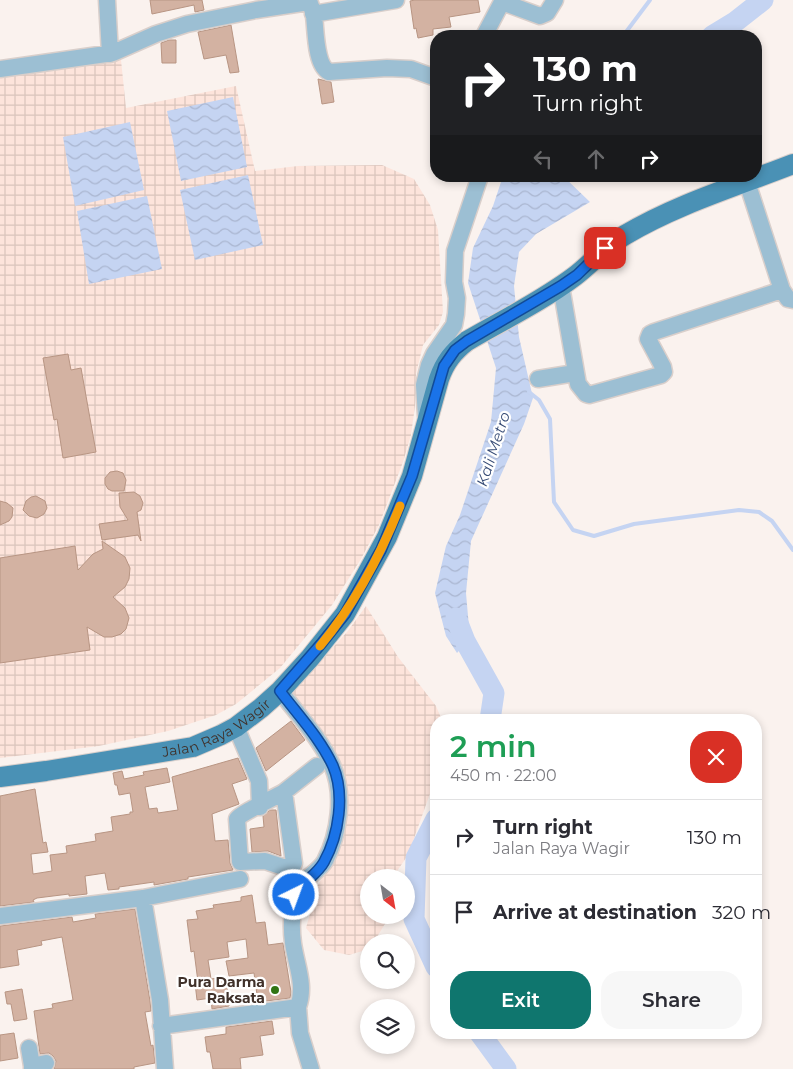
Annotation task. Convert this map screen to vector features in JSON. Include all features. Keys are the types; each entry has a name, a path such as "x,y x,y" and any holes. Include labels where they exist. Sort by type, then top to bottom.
{"main road":[{"name":"Jalan Raya Wagir","path":"762,176 793,164"},
{"name":"Jalan Raya Wagir","path":"0,776 46,771 193,747 221,735 261,708 280,691 332,631 345,614 367,575 387,537 412,476 444,366 455,350 467,341 561,286 577,275 605,248 631,231 675,209 747,182"}],"street":[{"path":"108,0 110,54"},
{"path":"0,69 110,54 123,50 156,34 187,24 256,10 396,0"},
{"path":"487,30 502,1 540,16 547,13 555,0"},
{"path":"311,5 320,59 325,70 329,72 411,68 430,76"},
{"path":"426,423 424,385 434,354 454,325 457,298 454,282 456,251 478,182"},
{"path":"561,286 575,373 581,390 589,395 658,377 664,372 648,339 650,334 788,295 747,182"},
{"path":"538,379 575,373"},
{"path":"280,691 313,733 330,761 336,778 339,802 339,821 324,863 298,887 294,895 293,942 302,991 298,1006 300,1032 311,1069"},
{"path":"236,726 258,781 260,807"},
{"path":"258,781 279,795 293,865 283,866 265,861 240,862 237,819 279,795 317,766"},
{"path":"0,916 143,898 240,878"},
{"path":"143,898 160,1000 165,1069"},
{"path":"161,1026 298,1006"},
{"path":"29,1048 37,1066"}],"shaded area":[{"path":"121,60 126,108 236,86 255,171 298,166 382,165 414,179 430,205 438,230 443,312 439,325 423,345 416,374 415,406 411,435 403,462 379,525 361,559 332,605 280,668 236,704 216,715 168,731 99,746 0,758 0,76"},
{"path":"366,606 398,657 436,706 439,714 430,714 430,794 408,855 398,869 360,869 360,924 385,924 379,934 360,934 360,952 349,955 324,950 306,928 318,885 341,843 342,797 288,696 347,632"}],"water":[{"path":"233,97 247,167 181,181 167,111"},
{"path":"130,122 144,190 75,206 63,137"},
{"path":"248,175 263,245 195,260 180,190"},
{"path":"501,182 569,182 590,202 536,234 519,252 514,286 519,337 533,398 524,424 471,541 466,593 470,639 457,653 446,636 435,593 446,546 460,515 491,422 496,368 468,283 473,248 493,206"},
{"path":"147,196 162,269 89,284 77,211"}],"building":[{"path":"150,0 202,0 204,10 195,12 194,5 152,14"},
{"path":"478,0 480,12 449,17 451,27 430,30 430,36 418,38 416,28 414,29 410,1"},
{"path":"231,25 239,72 230,73 226,55 204,59 198,32"},
{"path":"176,40 176,63 162,63 161,43"},
{"path":"318,79 331,82 334,102 322,104"},
{"path":"68,354 71,370 81,368 96,452 63,458 57,419 54,420 43,358"},
{"path":"117,471 123,473 126,480 124,491 112,491 105,484 105,478 110,472"},
{"path":"134,492 140,496 143,503 141,510 137,512 141,541 138,535 102,540 99,524 128,520 120,507 119,493"},
{"path":"36,496 45,501 47,508 44,514 37,518 29,516 23,510 26,501"},
{"path":"0,501 7,503 13,508 12,517 9,521 0,525"},
{"path":"102,541 125,557 130,568 129,579 125,587 113,597 125,608 129,618 126,629 121,634 104,637 87,627 90,650 0,663 0,558 75,546 78,570 93,554 103,549"},
{"path":"291,721 305,740 266,771 256,748"},
{"path":"238,758 247,779 232,784 239,804 212,814 215,841 228,840 230,863 233,870 188,877 188,879 154,885 154,882 108,890 105,873 85,876 87,894 37,898 33,900 34,902 0,906 0,796 35,789 43,843 46,842 48,852 31,854 33,874 52,871 50,855 67,853 66,846 96,841 95,834 113,831 111,817 133,812 130,793 119,795 113,773 122,771 124,779 144,775 143,772 167,768 170,782 145,787 149,809 157,808 158,813 178,810 172,777"},
{"path":"270,810 276,810 281,856 268,851 252,852 250,829 264,827 263,816"},
{"path":"252,895 256,923 265,922 268,945 283,943 291,992 290,998 258,1002 254,973 229,976 226,961 248,958 246,939 227,942 229,957 208,960 211,979 226,977 229,1006 212,1009 211,998 197,1000 195,983 198,982 194,951 191,952 187,920 198,919 196,911 214,908 213,905 241,901 241,897"},
{"path":"135,909 151,1011 145,1012 151,1046 153,1045 155,1063 134,1067 134,1069 54,1069 56,1061 53,1056 49,1053 40,1054 34,1011 53,1008 52,1004 73,1000 62,937 41,941 42,945 17,950 19,965 0,968 0,926 72,917 73,922 96,918 95,914"},
{"path":"22,989 27,1019 14,1021 11,1004 7,1004 5,992"},
{"path":"272,1021 274,1034 260,1036 263,1055 240,1058 241,1069 213,1069 210,1052 207,1052 205,1037 226,1034 226,1027"},
{"path":"14,1033 18,1058 0,1061 0,1035"}],"waterway":[{"path":"628,30 650,0"},
{"name":"Kali Metro","path":"722,30 763,0"},
{"path":"529,392 539,400 550,419 554,502 573,530 594,536 634,524 739,510 759,512 772,521 793,550"},
{"name":"Kali Metro","path":"456,618 465,641 494,693 491,714"},
{"name":"Kali Metro","path":"430,831 416,858 414,919 430,954"},
{"name":"Kali Metro","path":"484,1039 506,1069"}],"slow traffic":[{"path":"320,646 345,614 387,537 400,506"}],"place":[{"name":"Pura Darma Raksata","path":"275,990"}],"route":[{"path":"294,895 298,887 324,863 339,821 339,802 333,767 313,733 280,691 345,614 387,537 412,476 439,379 444,366 455,350 467,341 561,286 577,275 605,248"}]}
